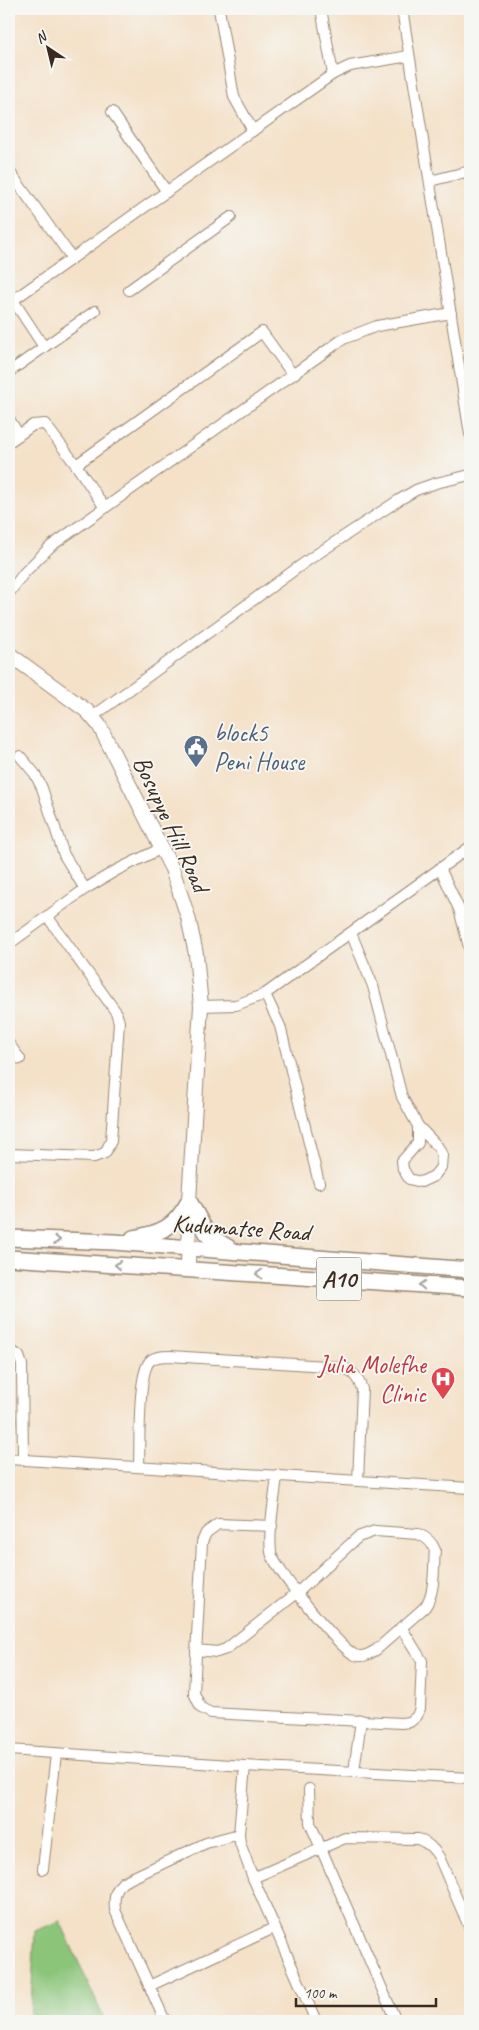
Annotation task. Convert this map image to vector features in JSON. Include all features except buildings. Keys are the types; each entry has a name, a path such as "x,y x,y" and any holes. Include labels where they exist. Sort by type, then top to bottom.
{"main road":[{"path":"114,1242 166,1230 180,1217 189,1201"},
{"path":"189,1201 208,1235 231,1250"},
{"name":"Kudumatse Road","path":"9,1238 189,1247 470,1270"},
{"name":"Kudumatse Road","path":"9,1258 470,1288"},
{"path":"454,1287 470,1296"}],"street":[{"path":"219,9 234,97 253,131"},
{"path":"322,9 333,74"},
{"path":"402,9 470,434"},
{"path":"44,347 11,302 333,74 350,66 409,56"},
{"path":"112,112 167,192"},
{"path":"430,181 470,171"},
{"path":"9,172 72,258"},
{"path":"129,290 231,217"},
{"path":"9,372 95,311"},
{"path":"9,594 36,559 344,339 360,331 377,326 451,314"},
{"path":"76,466 262,332 293,375"},
{"path":"9,419 19,434"},
{"path":"9,442 32,426 39,423 45,424 105,508"},
{"path":"92,717 287,575 399,500 416,490 470,475"},
{"name":"Bosupye Hill Road","path":"9,654 92,717 99,725 172,869 188,917 196,954 201,1006 189,1201 188,1270"},
{"path":"20,756 35,774 42,788 64,854 85,889"},
{"path":"201,1006 236,1005 266,994 470,847"},
{"path":"9,944 85,889 117,870 162,848"},
{"path":"440,868 459,909 470,951"},
{"path":"9,1154 94,1157 105,1153 111,1141 119,1022 111,1003 47,916"},
{"path":"351,932 373,986 402,1096 418,1126 438,1147 442,1156 441,1167 434,1176 421,1182 409,1178 403,1169 402,1161 418,1143 418,1126"},
{"path":"266,994 280,1026 319,1183"},
{"path":"9,1044 20,1059"},
{"path":"9,1349 19,1356 22,1365 23,1459"},
{"path":"140,1466 142,1383 145,1368 151,1360 170,1356 342,1367 350,1370 358,1379 362,1389 358,1481"},
{"path":"9,1459 470,1488"},
{"path":"196,1650 217,1652 226,1649 298,1593 358,1537 375,1531 418,1534 424,1536 433,1544 435,1550 432,1592 425,1607 367,1656 356,1656 340,1644 298,1593 280,1570 270,1553 278,1475"},
{"path":"272,1526 218,1524 206,1533 202,1542 194,1693 201,1708 211,1713 410,1722 417,1716 420,1708 422,1661 401,1627"},
{"path":"354,1770 361,1720"},
{"path":"9,1750 245,1766 354,1770 470,1778"},
{"path":"43,1869 56,1754"},
{"path":"245,1766 240,1843 274,1928 316,2021"},
{"path":"309,1789 310,1822 396,2021"},
{"path":"165,2021 115,1910 114,1899 117,1888 123,1882 206,1843 240,1834"},
{"path":"253,1878 345,1838 418,1839 426,1842 439,1857 470,1929"},
{"path":"150,1986 274,1928"}],"green space":[{"path":"60,1921 105,2021 30,2021 35,1931"}],"place":[{"name":"block5 Peni House","path":"196,768"},
{"name":"Julia Molefhe Clinic","path":"443,1400"}]}
